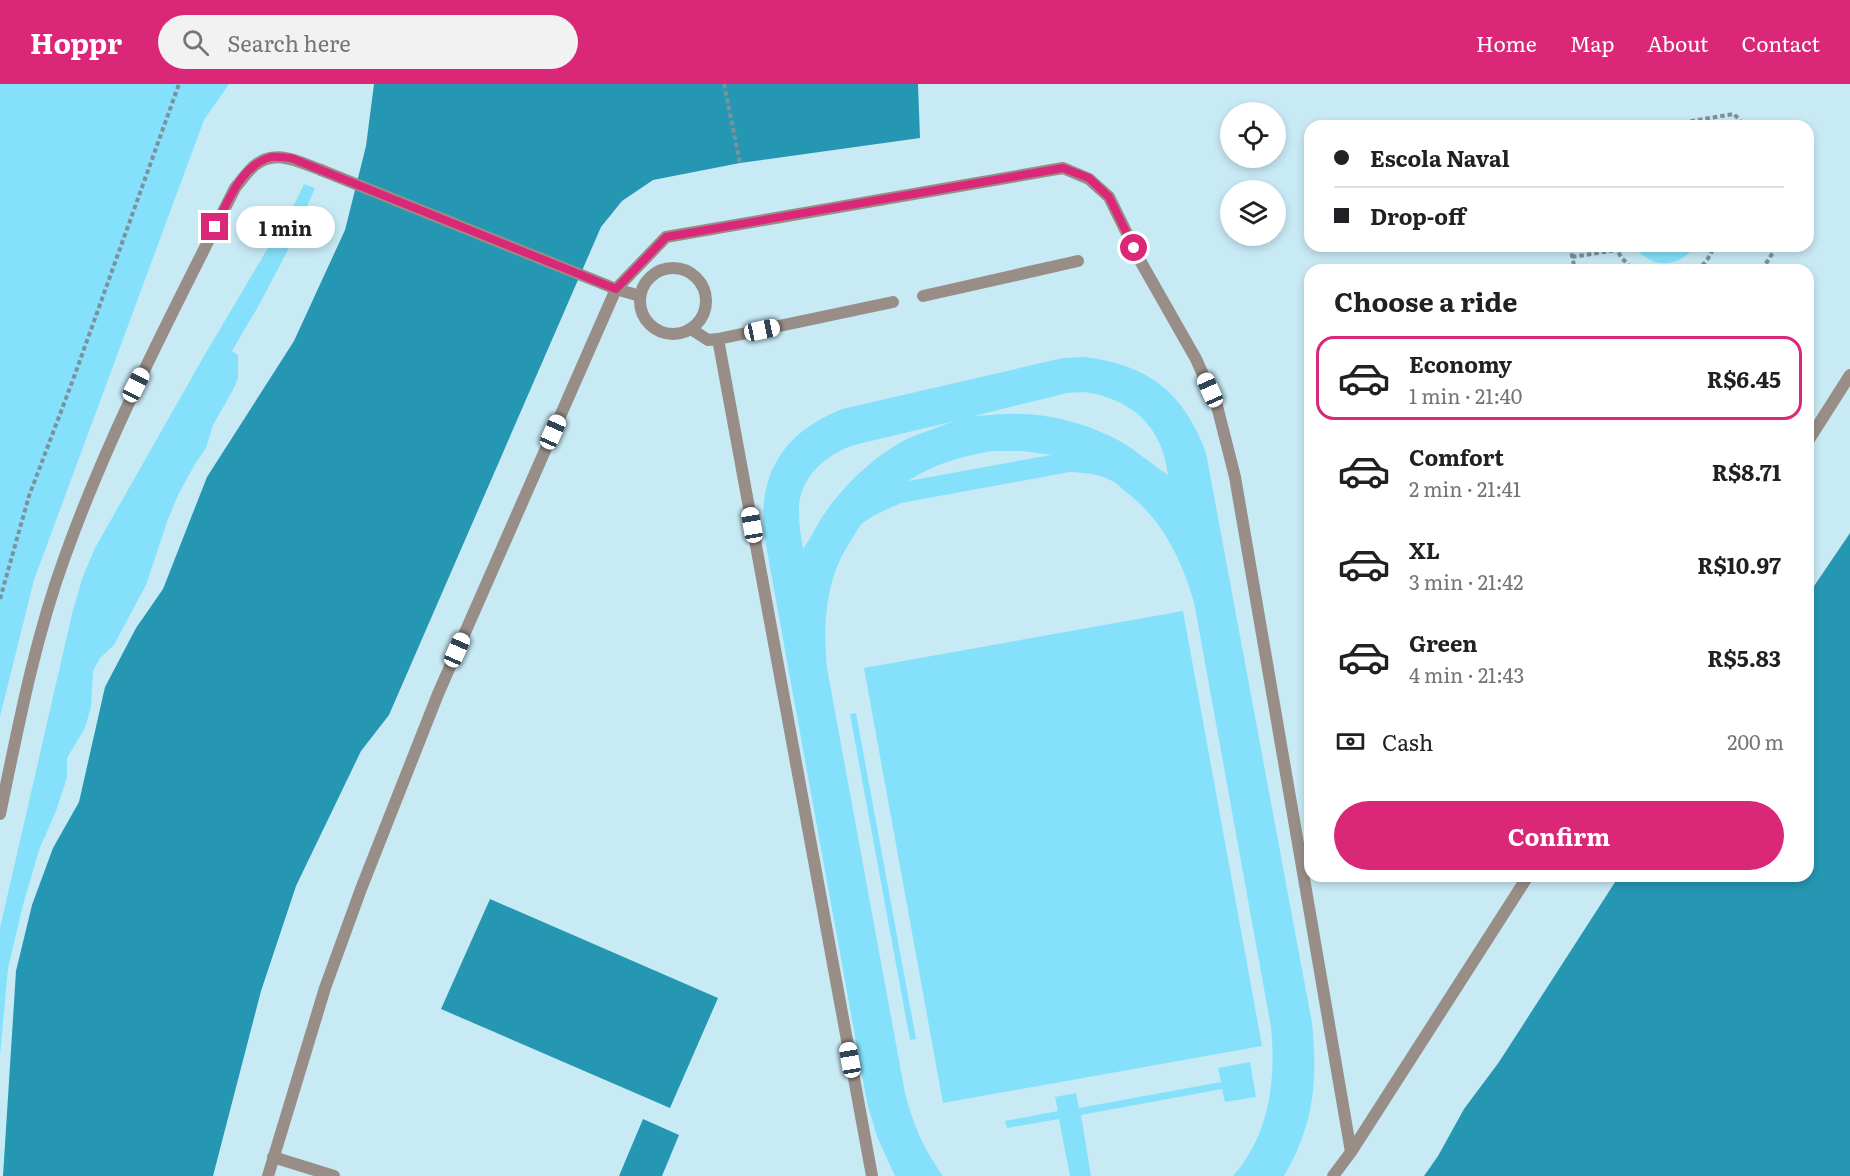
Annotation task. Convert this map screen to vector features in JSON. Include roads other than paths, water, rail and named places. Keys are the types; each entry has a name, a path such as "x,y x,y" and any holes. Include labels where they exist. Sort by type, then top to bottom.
{"street":[{"path":"0,814 32,664 64,559 101,464 136,385 235,188 255,165 273,157 291,158 616,289 640,296"},
{"path":"268,1176 325,988 361,889 443,683 616,289 666,237 1063,168 1089,178 1109,197 1142,264 1196,359 1216,406 1237,489 1304,879"},
{"path":"923,296 1078,261"},
{"path":"670,268 681,269 691,273 699,281 704,290 705,312 691,329 671,334 651,326 640,307 640,296 643,286 659,271 670,268"},
{"path":"691,329 708,340 718,339 893,302"},
{"path":"718,339 872,1176"},
{"path":"1814,432 1850,375"},
{"path":"1305,882 1351,1152"},
{"path":"1333,1176 1351,1152 1524,882"},
{"path":"273,1157 334,1176"}]}
